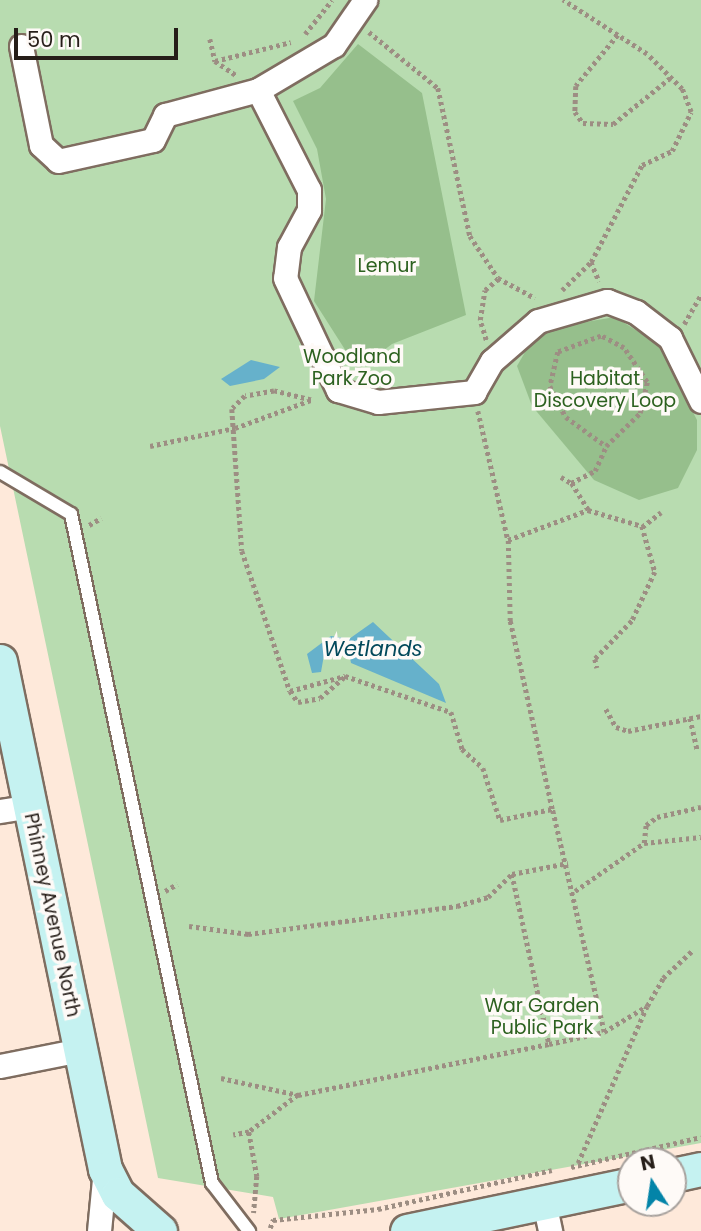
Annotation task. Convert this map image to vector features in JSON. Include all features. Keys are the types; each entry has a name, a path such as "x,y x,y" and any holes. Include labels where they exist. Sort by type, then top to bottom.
{"street":[{"path":"21,46 41,145 58,161 153,140 165,115 258,90 323,53 354,22 365,0"},
{"path":"258,90 309,190 309,210 289,247 285,278 338,390 378,402 474,392 492,361 538,321 590,302 627,307 672,343 701,401"},
{"name":"Phinney Avenue North","path":"0,661 15,808 80,1050 105,1169 118,1194 160,1231"},
{"path":"0,1066 80,1050"},
{"name":"Phinney Avenue North","path":"99,1231 105,1169"},
{"path":"407,1231 547,1216 617,1189"}],"lane":[{"path":"0,472 71,514 212,1182 249,1231"}],"path":[{"path":"215,61 292,42 315,27 332,0"},
{"path":"554,297 591,262 642,165 672,151 691,112 670,78 618,35 563,0"},
{"path":"354,22 438,88 470,236 498,278 527,298 541,298"},
{"path":"618,35 576,86 575,112 583,123 613,124 670,78"},
{"path":"210,39 215,61 258,90"},
{"path":"492,361 480,320 485,290 498,278"},
{"path":"672,343 701,295"},
{"path":"571,483 595,471 606,446 640,413 647,382 624,348 601,336 572,341 558,352 550,386 566,417 606,446"},
{"path":"150,446 235,428 338,390"},
{"path":"311,400 293,392 245,396 232,409 242,551 290,691 298,702 320,698 345,676"},
{"path":"474,392 508,540 510,621 552,809 575,891 604,1032"},
{"path":"561,477 571,483 588,510"},
{"path":"508,540 588,510 642,527"},
{"path":"642,527 661,512"},
{"path":"85,527 101,518"},
{"path":"597,668 595,659 632,621 655,572 642,527"},
{"path":"290,691 345,676 451,712 462,749 483,768 500,820 552,809"},
{"path":"606,709 623,730 701,716"},
{"path":"690,718 697,749"},
{"path":"644,843 646,825 657,817 701,807"},
{"path":"575,891 644,843 701,837"},
{"path":"189,926 248,934 457,906 488,897 512,874 568,863"},
{"path":"512,874 549,1044"},
{"path":"578,1164 647,1006 663,978 692,951"},
{"path":"221,1077 298,1095 604,1032 647,1006"},
{"path":"233,1135 248,1132 298,1095"},
{"path":"248,1132 257,1176 253,1217"},
{"path":"270,1228 273,1220 379,1209 701,1137"}],"green space":[{"name":"Woodland Park Zoo","path":"0,0 701,0 701,1143 679,1147 617,1147 617,1158 279,1219 273,1197 158,1178 0,426"},
{"name":"Lemur","path":"358,44 422,93 466,315 392,344 358,370 314,301 326,199 317,149 293,101 320,88"},
{"name":"Habitat Discovery Loop","path":"615,317 658,344 697,420 697,450 678,488 639,500 594,480 532,406 517,366 532,340 562,326"}],"water":[{"path":"251,360 280,367 264,379 230,386 221,379"},
{"name":"Wetlands","path":"373,622 439,684 446,703 351,663 349,653 336,648 324,655 321,672 312,673 307,654 331,636 349,639"}],"park label":[{"name":"War Garden Public Park","path":"542,1017"}]}
